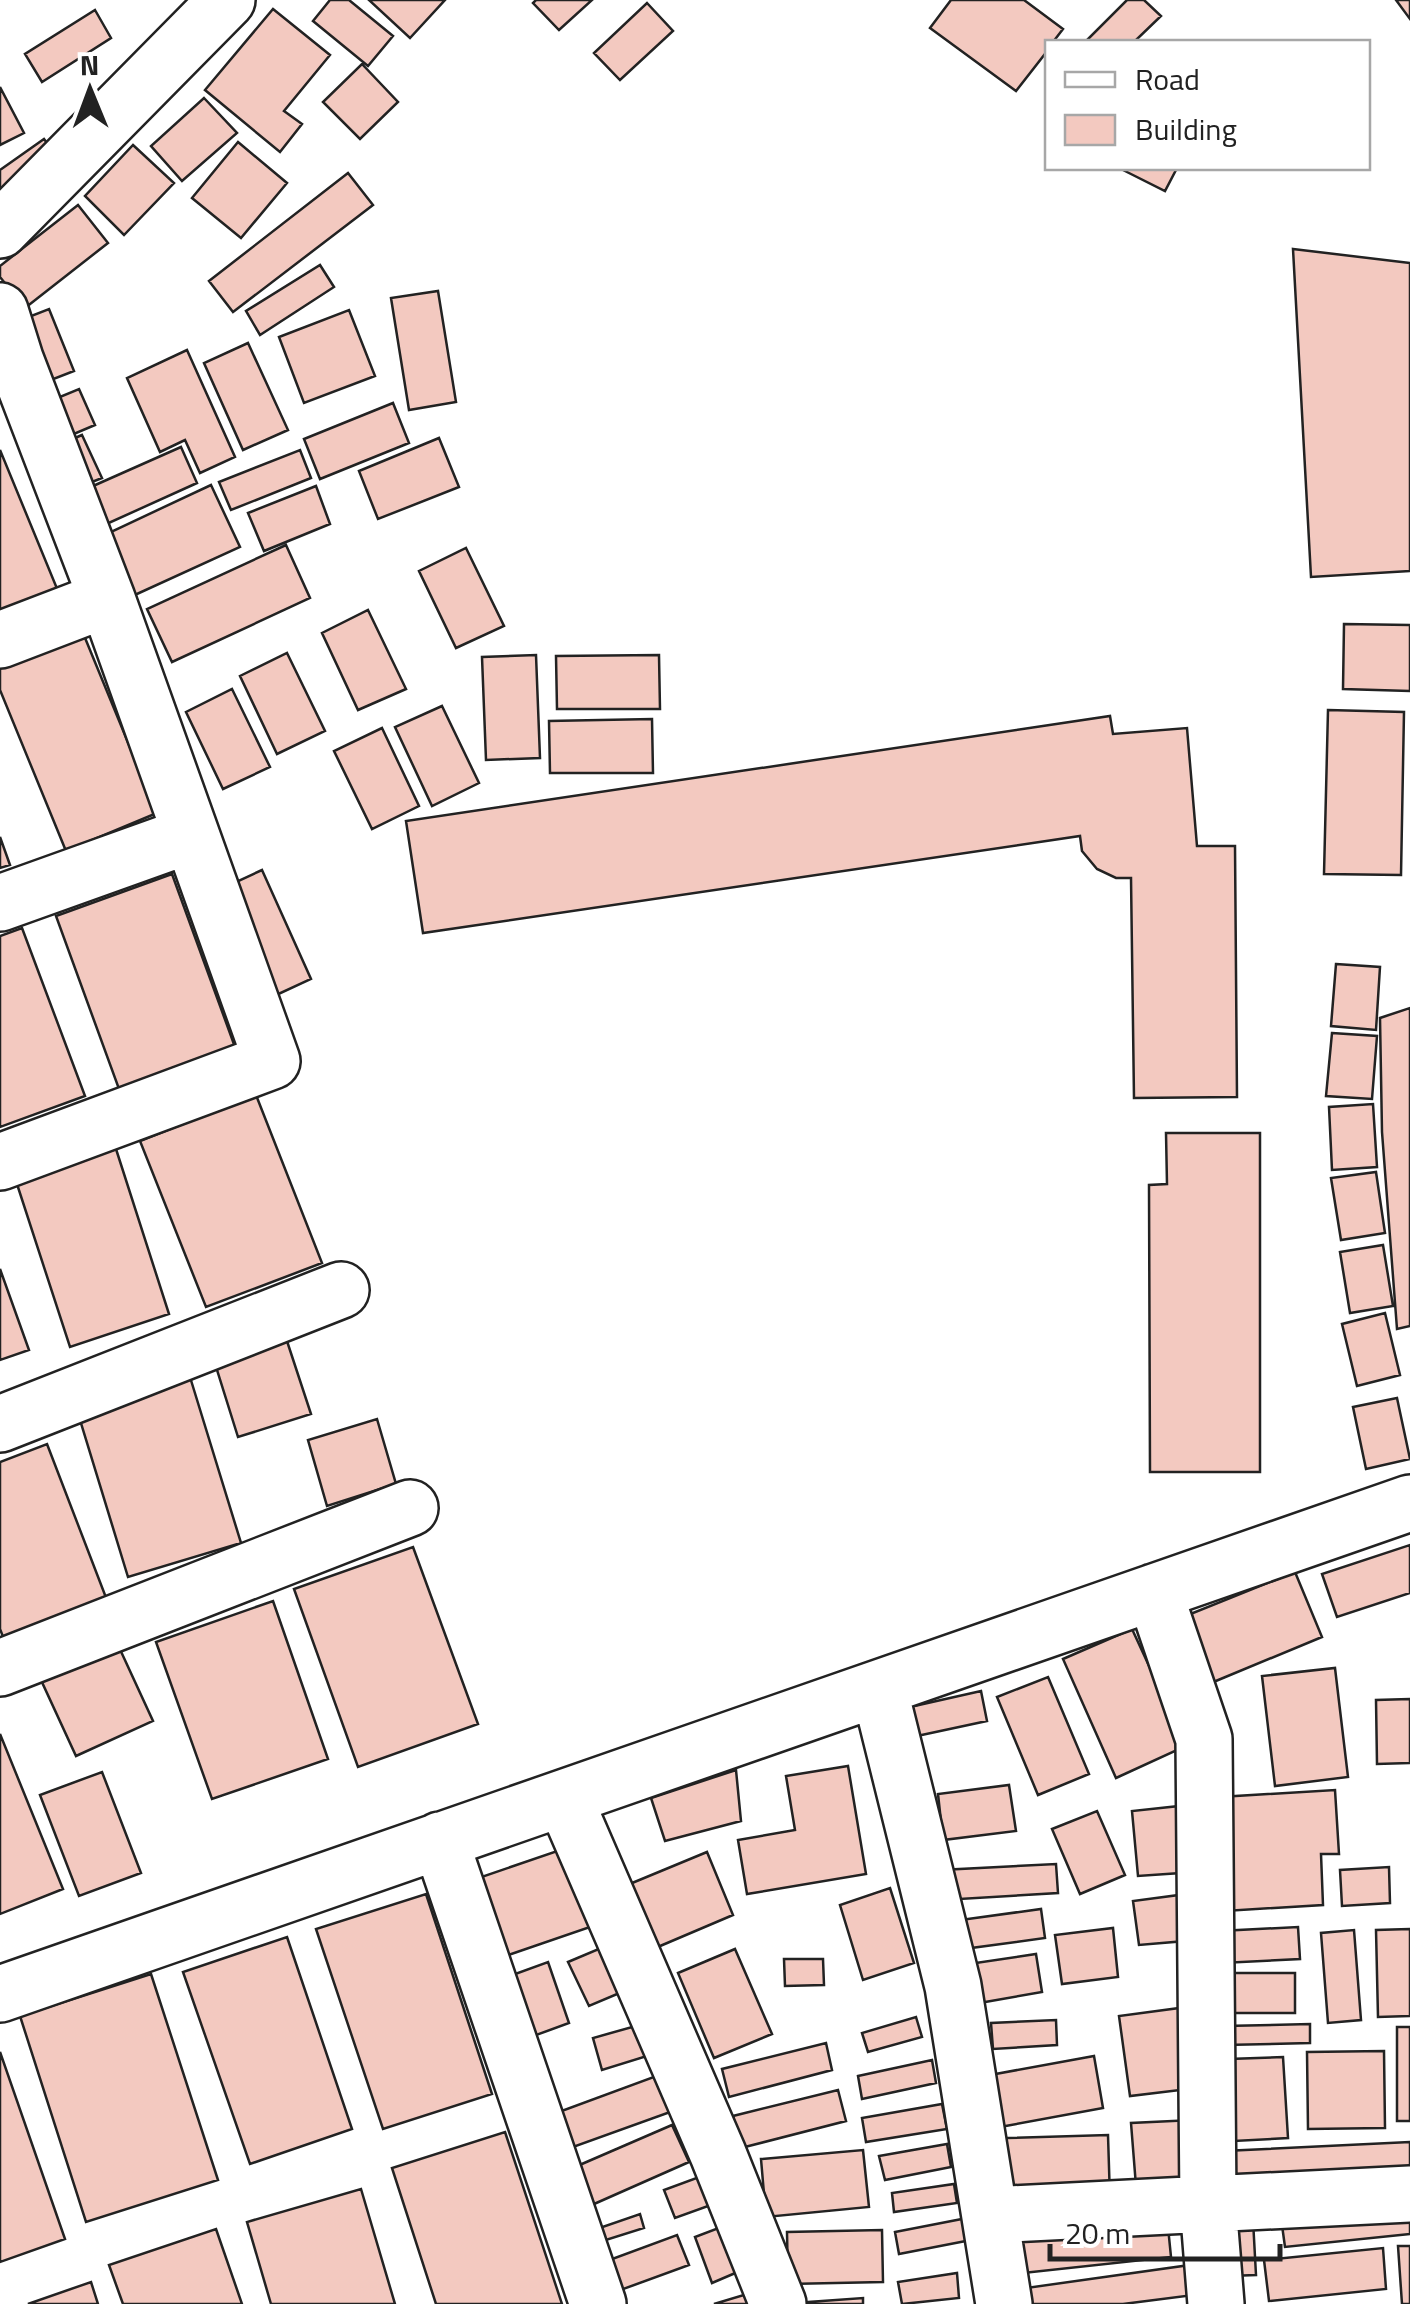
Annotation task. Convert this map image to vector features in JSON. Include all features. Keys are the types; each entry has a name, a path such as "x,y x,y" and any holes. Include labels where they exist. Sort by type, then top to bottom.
{"street":[{"path":"0,230 227,0"},
{"path":"0,1162 272,1061 107,600 5,345"},
{"path":"0,640 107,600"},
{"path":"0,903 190,834"},
{"path":"0,1424 341,1290"},
{"path":"0,1994 1410,1503"},
{"path":"0,1668 410,1508"},
{"path":"1154,1592 1204,1738 1208,2204 1216,2304"},
{"path":"880,1688 953,1986 1004,2304"},
{"path":"564,1798 711,2136 778,2304"},
{"path":"440,1840 598,2304"},
{"path":"990,2215 1410,2194"}],"building":[{"path":"330,0 349,0 393,36 368,66 313,21"},
{"path":"369,0 445,0 410,38"},
{"path":"592,0 559,30 533,3"},
{"path":"951,0 1024,0 1063,29 1055,40 1045,40 1045,54 1016,91 930,28"},
{"path":"1127,0 1144,0 1161,16 1136,40 1087,40"},
{"path":"1396,0 1410,0 1410,19"},
{"path":"647,3 673,31 620,80 594,53"},
{"path":"273,9 330,55 284,111 302,124 280,152 205,90"},
{"path":"95,10 111,38 42,82 25,54"},
{"path":"362,64 398,102 360,139 323,102"},
{"path":"0,87 24,133 0,145"},
{"path":"204,98 237,133 182,181 151,146"},
{"path":"44,139 56,155 0,195 0,170"},
{"path":"238,142 287,183 241,238 192,198"},
{"path":"133,145 174,183 124,235 85,196"},
{"path":"1123,170 1176,170 1165,191"},
{"path":"348,173 373,205 233,312 209,281"},
{"path":"78,205 108,243 25,308 0,277 0,266"},
{"path":"1293,249 1410,263 1410,571 1311,577"},
{"path":"320,265 334,287 260,335 246,311"},
{"path":"438,291 456,402 409,410 391,298"},
{"path":"49,309 74,371 33,387 8,325"},
{"path":"349,310 375,376 304,403 279,337"},
{"path":"248,343 288,430 243,450 204,363"},
{"path":"187,350 235,457 200,473 185,440 160,452 127,378"},
{"path":"79,389 95,425 55,442 38,406"},
{"path":"393,403 409,443 320,479 304,439"},
{"path":"82,435 102,478 72,490 54,447"},
{"path":"439,438 459,487 378,519 359,471"},
{"path":"181,447 197,483 91,531 75,494"},
{"path":"0,450 58,591 0,615"},
{"path":"300,450 311,478 231,510 219,482"},
{"path":"211,485 240,547 126,599 98,538"},
{"path":"316,486 330,524 264,551 248,513"},
{"path":"286,545 310,598 172,662 147,609"},
{"path":"466,548 504,626 456,648 419,571"},
{"path":"368,610 406,689 358,710 322,633"},
{"path":"1344,624 1410,625 1410,691 1343,689"},
{"path":"83,633 157,813 66,851 0,690 0,667"},
{"path":"287,653 325,731 277,754 240,676"},
{"path":"536,655 540,758 486,760 482,657"},
{"path":"659,655 660,709 557,709 556,656"},
{"path":"232,689 270,767 223,789 186,712"},
{"path":"442,706 479,783 432,806 395,727"},
{"path":"1328,710 1404,712 1401,875 1324,874"},
{"path":"1110,716 1113,734 1187,728 1197,846 1235,846 1237,1097 1134,1098 1131,878 1116,878 1097,869 1082,851 1080,836 423,933 406,821"},
{"path":"652,719 653,773 550,773 549,721"},
{"path":"382,728 419,806 372,829 334,751"},
{"path":"0,837 10,865 0,868"},
{"path":"262,870 311,979 272,997 223,888"},
{"path":"172,874 235,1047 119,1089 56,916"},
{"path":"22,928 85,1096 0,1127 0,936"},
{"path":"1336,964 1380,967 1376,1030 1331,1026"},
{"path":"1410,1008 1410,1326 1397,1329 1382,1132 1380,1018"},
{"path":"1332,1033 1377,1036 1372,1099 1326,1096"},
{"path":"256,1095 322,1263 206,1307 140,1141"},
{"path":"1373,1104 1377,1167 1332,1170 1329,1107"},
{"path":"1166,1133 1260,1133 1260,1472 1150,1472 1149,1185 1167,1184"},
{"path":"116,1149 169,1314 70,1347 16,1181"},
{"path":"1376,1172 1385,1233 1341,1240 1331,1178"},
{"path":"1383,1245 1393,1306 1350,1313 1340,1252"},
{"path":"0,1269 29,1350 0,1360"},
{"path":"1385,1313 1400,1375 1357,1386 1342,1324"},
{"path":"285,1335 311,1414 238,1437 213,1357"},
{"path":"190,1377 241,1543 128,1577 77,1410"},
{"path":"1397,1398 1410,1459 1366,1469 1353,1407"},
{"path":"377,1419 396,1484 327,1506 308,1440"},
{"path":"47,1444 110,1608 7,1647 0,1629 0,1462"},
{"path":"1410,1545 1410,1593 1337,1617 1322,1574"},
{"path":"413,1547 478,1724 358,1767 294,1589"},
{"path":"1295,1572 1322,1637 1211,1683 1183,1617"},
{"path":"273,1601 328,1759 212,1799 156,1642"},
{"path":"1132,1629 1186,1746 1116,1778 1063,1659"},
{"path":"118,1645 153,1721 76,1756 41,1680"},
{"path":"1335,1668 1348,1777 1275,1786 1262,1676"},
{"path":"1048,1677 1089,1774 1038,1795 997,1697"},
{"path":"981,1691 987,1721 917,1736 910,1707"},
{"path":"1410,1699 1410,1763 1377,1764 1376,1700"},
{"path":"0,1734 63,1889 0,1914"},
{"path":"848,1766 866,1874 747,1894 738,1840 795,1830 786,1776"},
{"path":"736,1770 741,1821 665,1841 651,1798"},
{"path":"102,1772 141,1873 79,1896 40,1795"},
{"path":"1009,1785 1016,1831 943,1840 938,1794"},
{"path":"1335,1790 1339,1854 1321,1854 1323,1905 1225,1911 1220,1797"},
{"path":"1189,1805 1195,1872 1138,1876 1132,1811"},
{"path":"1097,1811 1125,1875 1080,1894 1052,1829"},
{"path":"566,1848 593,1926 488,1962 461,1884"},
{"path":"707,1852 733,1915 646,1952 620,1888"},
{"path":"1056,1864 1058,1893 943,1900 941,1870"},
{"path":"1389,1867 1390,1903 1342,1906 1340,1870"},
{"path":"890,1888 914,1963 863,1980 840,1905"},
{"path":"426,1894 492,2094 383,2129 316,1929"},
{"path":"1179,1895 1185,1941 1139,1945 1133,1901"},
{"path":"1041,1909 1045,1938 956,1950 953,1921"},
{"path":"1298,1927 1300,1959 1222,1963 1220,1931"},
{"path":"1113,1928 1118,1977 1062,1984 1055,1935"},
{"path":"1410,1929 1410,2016 1378,2017 1376,1930"},
{"path":"1354,1930 1361,2020 1328,2023 1321,1933"},
{"path":"287,1937 352,2129 250,2164 183,1972"},
{"path":"608,1945 629,1989 589,2006 568,1962"},
{"path":"735,1949 772,2034 714,2058 678,1973"},
{"path":"1036,1954 1042,1992 968,2005 962,1965"},
{"path":"784,1959 823,1959 824,1985 785,1986"},
{"path":"548,1962 569,2023 528,2038 507,1977"},
{"path":"1226,1973 1295,1973 1295,2013 1226,2013"},
{"path":"151,1974 218,2180 86,2222 20,2016"},
{"path":"1187,2007 1197,2088 1130,2096 1119,2016"},
{"path":"916,2017 922,2037 868,2052 862,2033"},
{"path":"1056,2020 1057,2045 993,2049 991,2023"},
{"path":"650,2022 660,2052 602,2070 593,2038"},
{"path":"1310,2024 1310,2043 1224,2045 1224,2026"},
{"path":"1397,2027 1410,2027 1410,2121 1397,2121"},
{"path":"826,2043 832,2070 729,2097 722,2069"},
{"path":"1384,2051 1385,2128 1308,2129 1307,2052"},
{"path":"0,2052 65,2239 0,2262"},
{"path":"1094,2056 1103,2108 1000,2127 990,2075"},
{"path":"1283,2057 1288,2138 1234,2141 1229,2059"},
{"path":"932,2060 936,2083 862,2099 858,2076"},
{"path":"659,2075 673,2111 562,2151 548,2116"},
{"path":"838,2090 846,2121 741,2148 733,2116"},
{"path":"942,2104 947,2129 866,2142 862,2118"},
{"path":"1193,2120 1197,2182 1136,2186 1131,2123"},
{"path":"672,2125 689,2162 585,2208 568,2170"},
{"path":"505,2132 562,2304 436,2304 392,2168"},
{"path":"1108,2135 1110,2199 1007,2201 1006,2138"},
{"path":"1410,2142 1410,2188 1226,2196 1224,2151"},
{"path":"947,2144 951,2167 885,2180 879,2156"},
{"path":"863,2150 869,2207 766,2217 761,2159"},
{"path":"710,2173 722,2201 675,2218 664,2190"},
{"path":"954,2184 957,2203 894,2212 892,2193"},
{"path":"361,2189 395,2304 271,2304 247,2222"},
{"path":"1410,2204 1410,2234 1285,2247 1281,2218"},
{"path":"640,2214 644,2228 590,2245 585,2233"},
{"path":"1167,2217 1171,2257 1014,2274 1010,2234"},
{"path":"967,2218 971,2240 899,2254 895,2232"},
{"path":"1253,2220 1256,2275 1229,2276 1225,2221"},
{"path":"729,2224 747,2268 712,2283 695,2237"},
{"path":"216,2229 242,2304 123,2304 109,2265"},
{"path":"882,2230 883,2282 788,2284 787,2232"},
{"path":"677,2235 689,2265 615,2292 604,2262"},
{"path":"1398,2246 1410,2246 1410,2304 1402,2304"},
{"path":"1383,2248 1386,2289 1269,2301 1264,2260"},
{"path":"1190,2265 1194,2295 1123,2304 1021,2304 1019,2289"},
{"path":"957,2273 959,2298 902,2304 898,2282"},
{"path":"91,2282 98,2304 28,2304"},
{"path":"757,2291 761,2304 714,2304"},
{"path":"863,2298 863,2304 795,2304 795,2303"}]}
